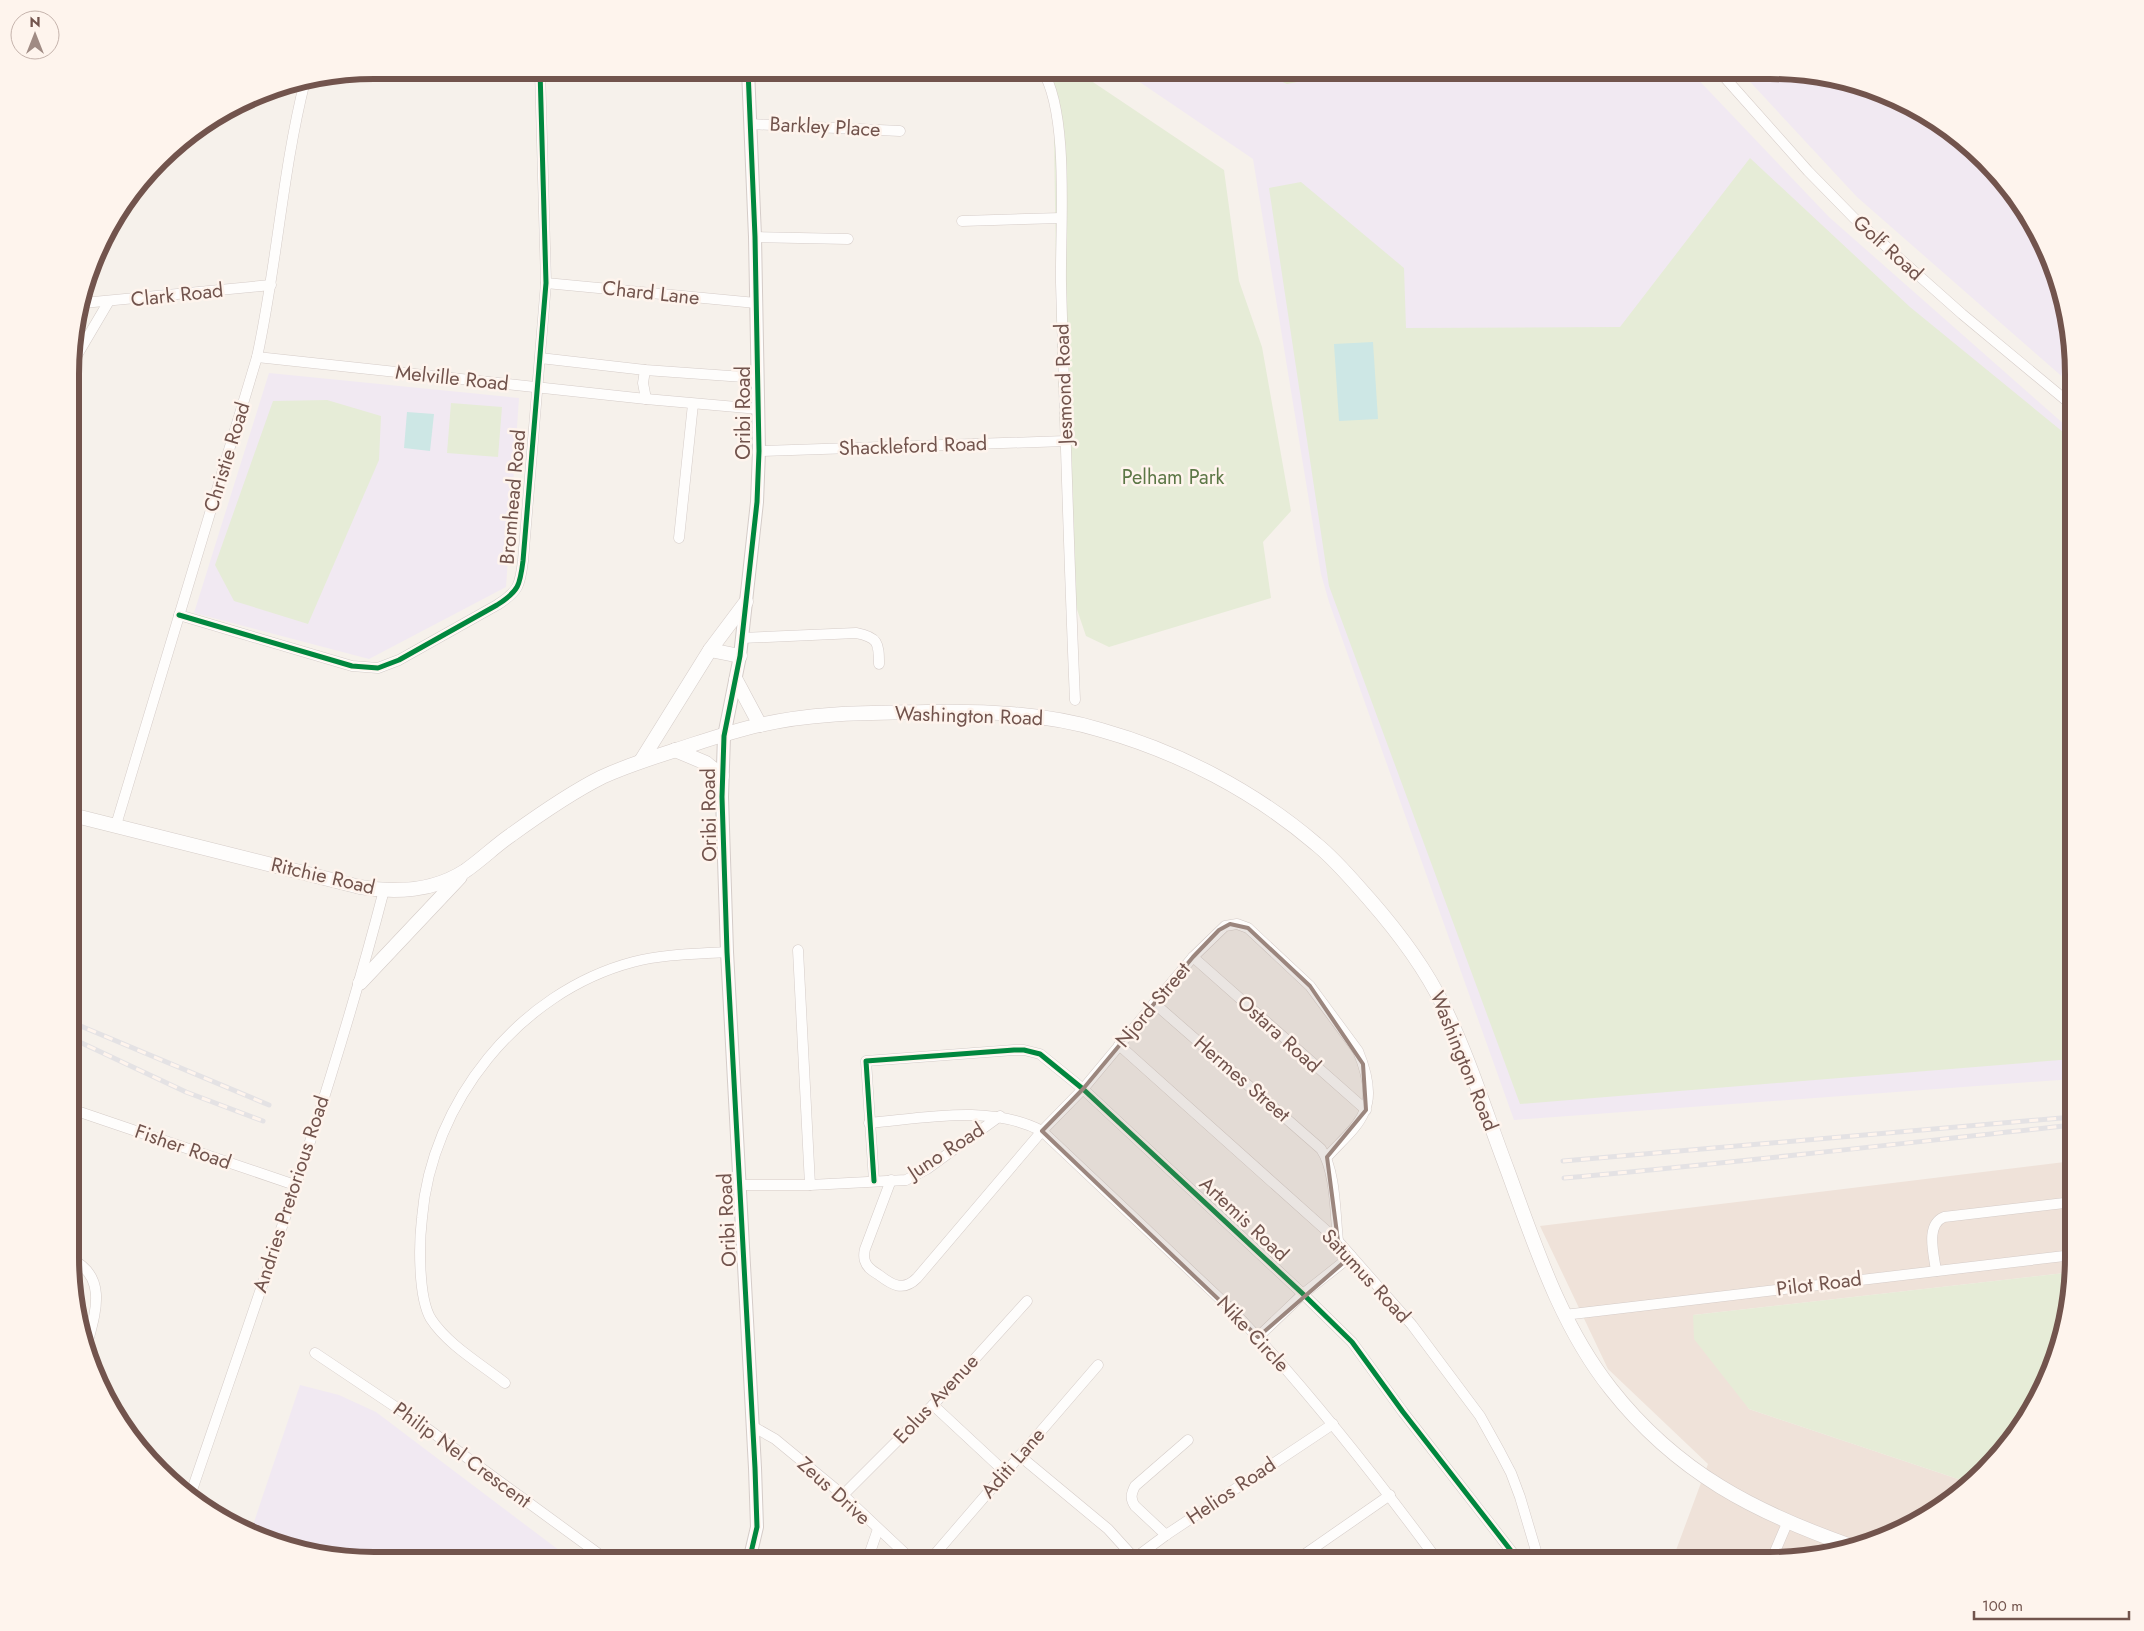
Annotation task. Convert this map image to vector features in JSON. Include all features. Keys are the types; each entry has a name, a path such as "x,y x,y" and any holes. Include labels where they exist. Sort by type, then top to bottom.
{"main road":[{"path":"641,761 710,650 746,602"},
{"path":"710,650 740,656"},
{"path":"736,680 760,725"},
{"name":"Washington Road","path":"608,775 641,761 760,725 830,715 944,712 1011,714 1098,728 1174,756 1225,782 1288,822 1317,844 1359,887 1412,951 1430,981 1455,1031 1536,1247 1564,1315 1580,1344 1609,1386 1635,1417 1668,1449 1711,1482 1788,1521 1844,1543"},
{"path":"675,750 706,762 722,776"},
{"name":"Ritchie Road","path":"79,817 351,885 384,890 415,889 444,880 467,869 508,837 561,800 608,775"},
{"path":"360,983 467,869"}],"street":[{"name":"Bromhead Road","path":"179,615 352,666 372,668 399,660 504,600 517,589 520,581 546,283 540,79"},
{"name":"Oribi Road","path":"748,79 755,237 759,451 757,502 740,656 724,736 722,776 727,952 741,1185 757,1527 751,1552"},
{"name":"Jesmond Road","path":"1046,79 1053,96 1061,168 1066,441 1075,700"},
{"name":"Golf Road","path":"1726,79 1808,171 1854,218 1962,314 2065,400"},
{"name":"Christie Road","path":"116,826 258,357 288,158 304,87"},
{"name":"Barkley Place","path":"750,124 900,131"},
{"path":"962,221 1061,218"},
{"path":"755,237 848,239"},
{"name":"Chard Lane","path":"546,283 756,304"},
{"name":"Clark Road","path":"88,303 270,285"},
{"path":"79,351 109,301"},
{"name":"Melville Road","path":"258,357 693,404 759,409"},
{"path":"540,358 646,370 758,378"},
{"path":"646,370 643,383 646,399"},
{"path":"679,538 693,404"},
{"name":"Shackleford Road","path":"759,451 1066,441"},
{"path":"742,638 866,634 876,641 879,649 880,664"},
{"name":"Andries Pretorious Road","path":"192,1490 295,1185 360,983 384,890"},
{"name":"Njord Street","path":"891,1180 865,1250 864,1259 868,1267 890,1284 902,1287 911,1284 1042,1130 1083,1089 1193,957 1219,930 1225,926 1237,924 1248,928 1293,968 1326,1007 1358,1052 1366,1077 1366,1110"},
{"path":"798,950 810,1185"},
{"path":"505,1382 440,1331 430,1317 424,1300 420,1232 424,1190 434,1153 445,1129 470,1082 487,1059 526,1020 575,986 611,969 639,961 688,954 727,952"},
{"name":"Ostara Road","path":"1193,957 1366,1110"},
{"name":"Hermes Street","path":"1154,1003 1313,1140 1327,1157"},
{"name":"Satumus Road","path":"1119,1045 1338,1241 1412,1325 1480,1416 1511,1473 1536,1552"},
{"name":"Artemis Road","path":"869,1123 866,1061 1024,1050 1040,1054 1083,1089 1352,1342 1370,1364 1403,1412 1512,1552"},
{"path":"1338,1241 1327,1157 1366,1110"},
{"name":"Fisher Road","path":"79,1112 295,1185"},
{"path":"874,1181 869,1123 952,1116 1000,1116 1042,1130"},
{"name":"Juno Road","path":"741,1185 810,1185 906,1180 916,1176 1000,1116"},
{"name":"Nike Circle","path":"1042,1130 1258,1337 1333,1424 1431,1552"},
{"path":"1936,1271 1932,1232 1938,1220 1953,1216 2065,1203"},
{"name":"Pilot Road","path":"1564,1315 2065,1255"},
{"path":"1258,1337 1303,1294 1351,1256"},
{"path":"79,1264 88,1272 96,1293 96,1312 90,1336"},
{"name":"Eolus Avenue","path":"843,1496 934,1405 1027,1301"},
{"name":"Philip Nel Crescent","path":"315,1353 421,1424 596,1552"},
{"name":"Aditi Lane","path":"937,1552 1098,1365"},
{"path":"934,1405 1005,1472"},
{"name":"Helios Road","path":"1144,1552 1166,1535 1333,1424"},
{"name":"Zeus Drive","path":"752,1426 775,1439 843,1496 903,1552"},
{"path":"1166,1535 1135,1506 1132,1501 1132,1493 1135,1486 1188,1440"},
{"path":"1020,1456 1108,1530 1127,1552"},
{"path":"1308,1552 1390,1496"},
{"path":"1775,1552 1788,1521"},
{"path":"869,1552 878,1530"}],"highlighted area":[{"path":"1230,924 1248,928 1310,986 1363,1064 1366,1110 1327,1157 1338,1241 1351,1256 1258,1337 1042,1131 1083,1089 1193,957 1219,930"}],"shaded area":[{"path":"1135,79 1698,79 1829,217 2065,425 2065,1080 1514,1120 1329,602 1321,574 1253,159"},
{"path":"1747,79 1809,81 1865,94 1918,118 1950,140 1979,165 2016,210 2043,261 2060,316 2065,354 2065,379 1857,197"},
{"path":"269,373 519,398 506,587 369,659 194,613"},
{"path":"2065,1162 2065,1273 1693,1315 1749,1409 1963,1481 1934,1503 1901,1522 1865,1537 1809,1550 1790,1552 1675,1552 1708,1464 1608,1369 1540,1226"},
{"path":"300,1385 339,1395 376,1412 561,1552 354,1552 316,1547 279,1537 253,1526"}],"green space":[{"name":"Pelham Park","path":"1053,79 1088,79 1224,170 1239,281 1262,347 1291,511 1263,542 1271,598 1109,647 1086,636 1065,574 1057,336"},
{"path":"1276,79 1312,79 1287,84"},
{"path":"1750,158 1910,307 2065,434 2065,1060 1520,1104 1329,586 1269,188 1301,182 1404,268 1406,328 1620,327"},
{"path":"327,400 381,416 379,460 308,624 234,601 215,565 273,401"},
{"path":"451,403 502,407 498,457 447,453"},
{"path":"2065,1273 2060,1315 2050,1352 2035,1388 2016,1421 2004,1437 1979,1466 1963,1481 1749,1409 1694,1339 1693,1315"}],"water":[{"path":"1373,342 1378,419 1339,421 1334,344"},
{"path":"407,412 434,414 430,451 404,448"}],"railway":[{"path":"79,1025 269,1105"},
{"path":"79,1042 186,1092 263,1121"},
{"path":"1563,1161 2065,1118"},
{"path":"1564,1178 2065,1126"}],"cycle path":[{"path":"179,615 352,666 378,668 399,660 497,605 510,596 517,587 523,561 546,283 540,79"},
{"path":"748,79 755,237 759,451 757,502 740,656 724,736 722,797 727,952 755,1468 757,1527 751,1552"},
{"path":"874,1181 866,1061 1014,1050 1024,1050 1040,1054 1083,1089 1352,1342 1403,1412 1512,1552"}]}
